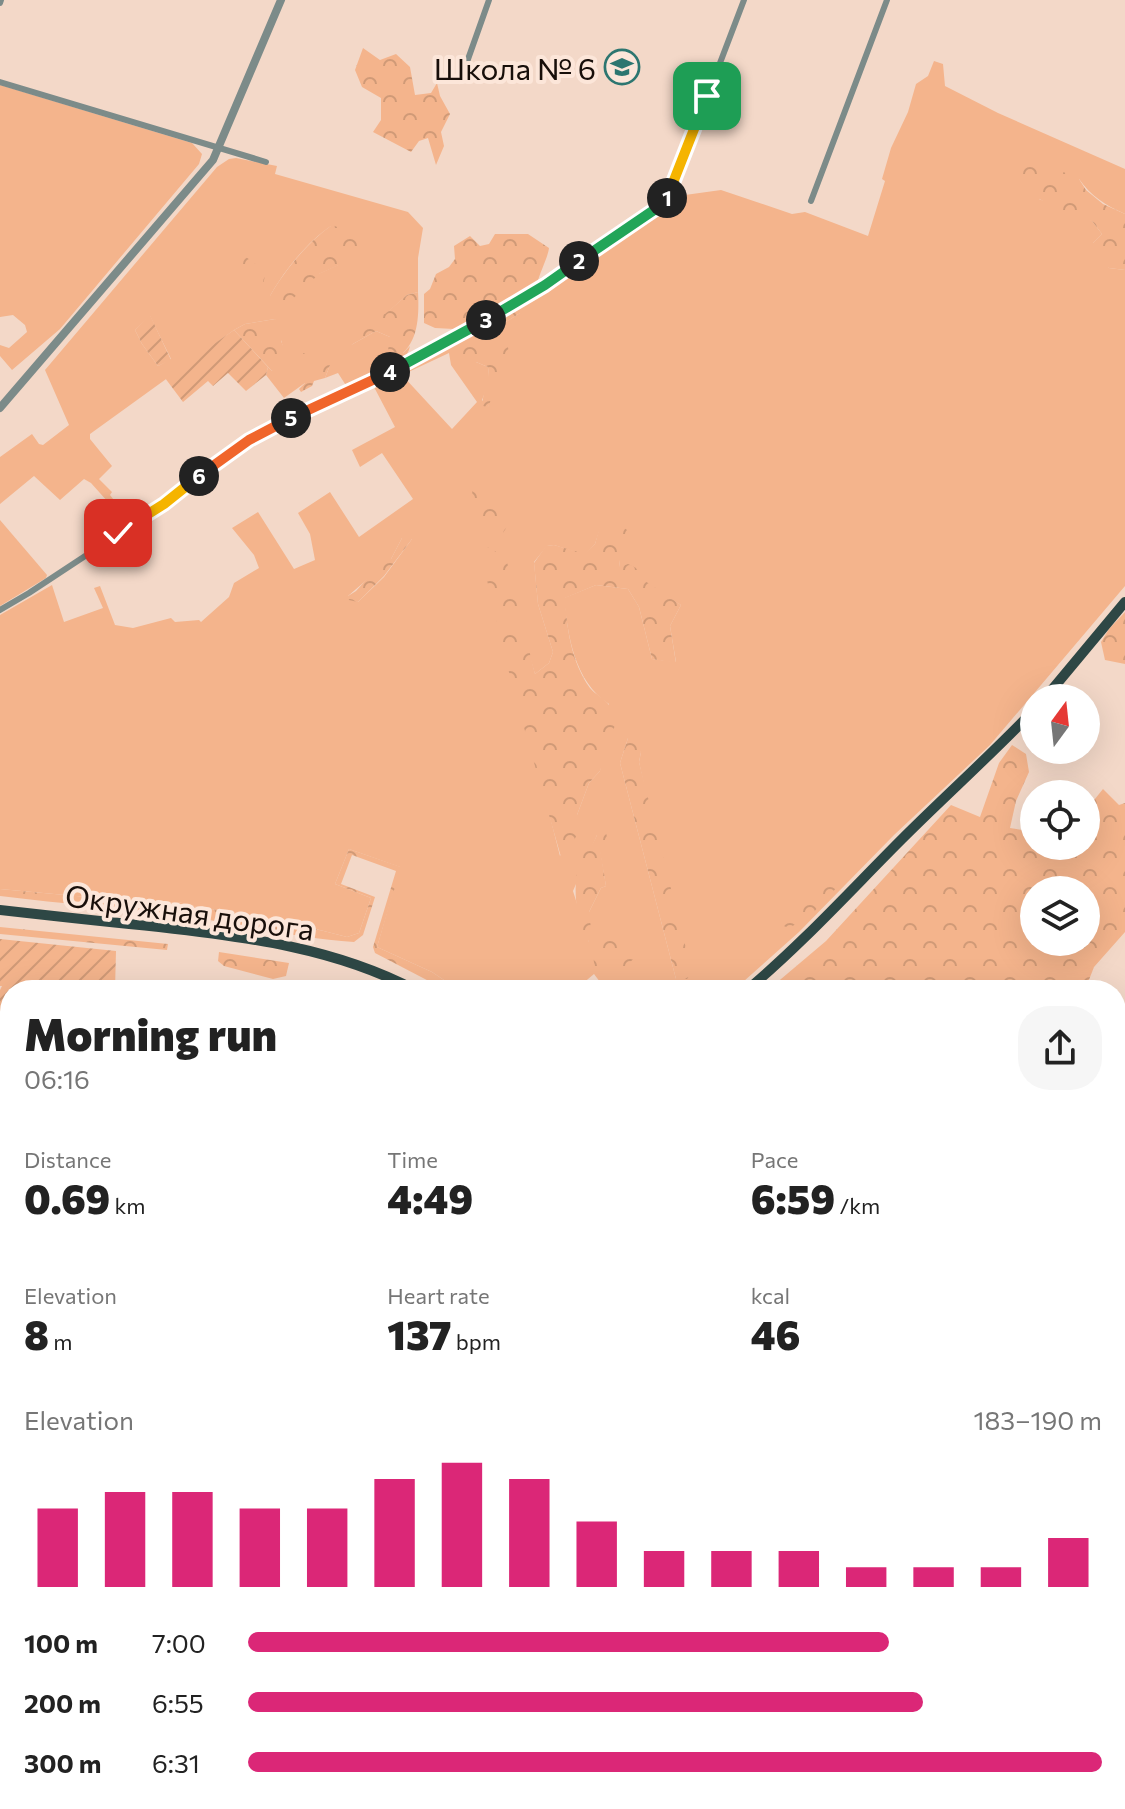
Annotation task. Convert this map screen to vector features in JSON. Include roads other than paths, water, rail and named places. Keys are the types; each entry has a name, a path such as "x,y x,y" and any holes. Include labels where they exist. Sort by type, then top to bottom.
{"main road":[{"path":"1057,684 1125,602"},
{"path":"758,980 805,938 1020,725"},
{"name":"Окружная дорога","path":"0,910 282,944 354,964 392,980"}],"street":[{"path":"0,408 205,170 219,149 281,0"},
{"path":"467,62 489,0"},
{"path":"0,610 23,598 164,504 249,440 459,336 545,285 666,200 744,0"},
{"path":"811,201 887,0"},
{"path":"0,82 266,162"}],"place":[{"name":"Школа № 6","path":"622,67"}]}
